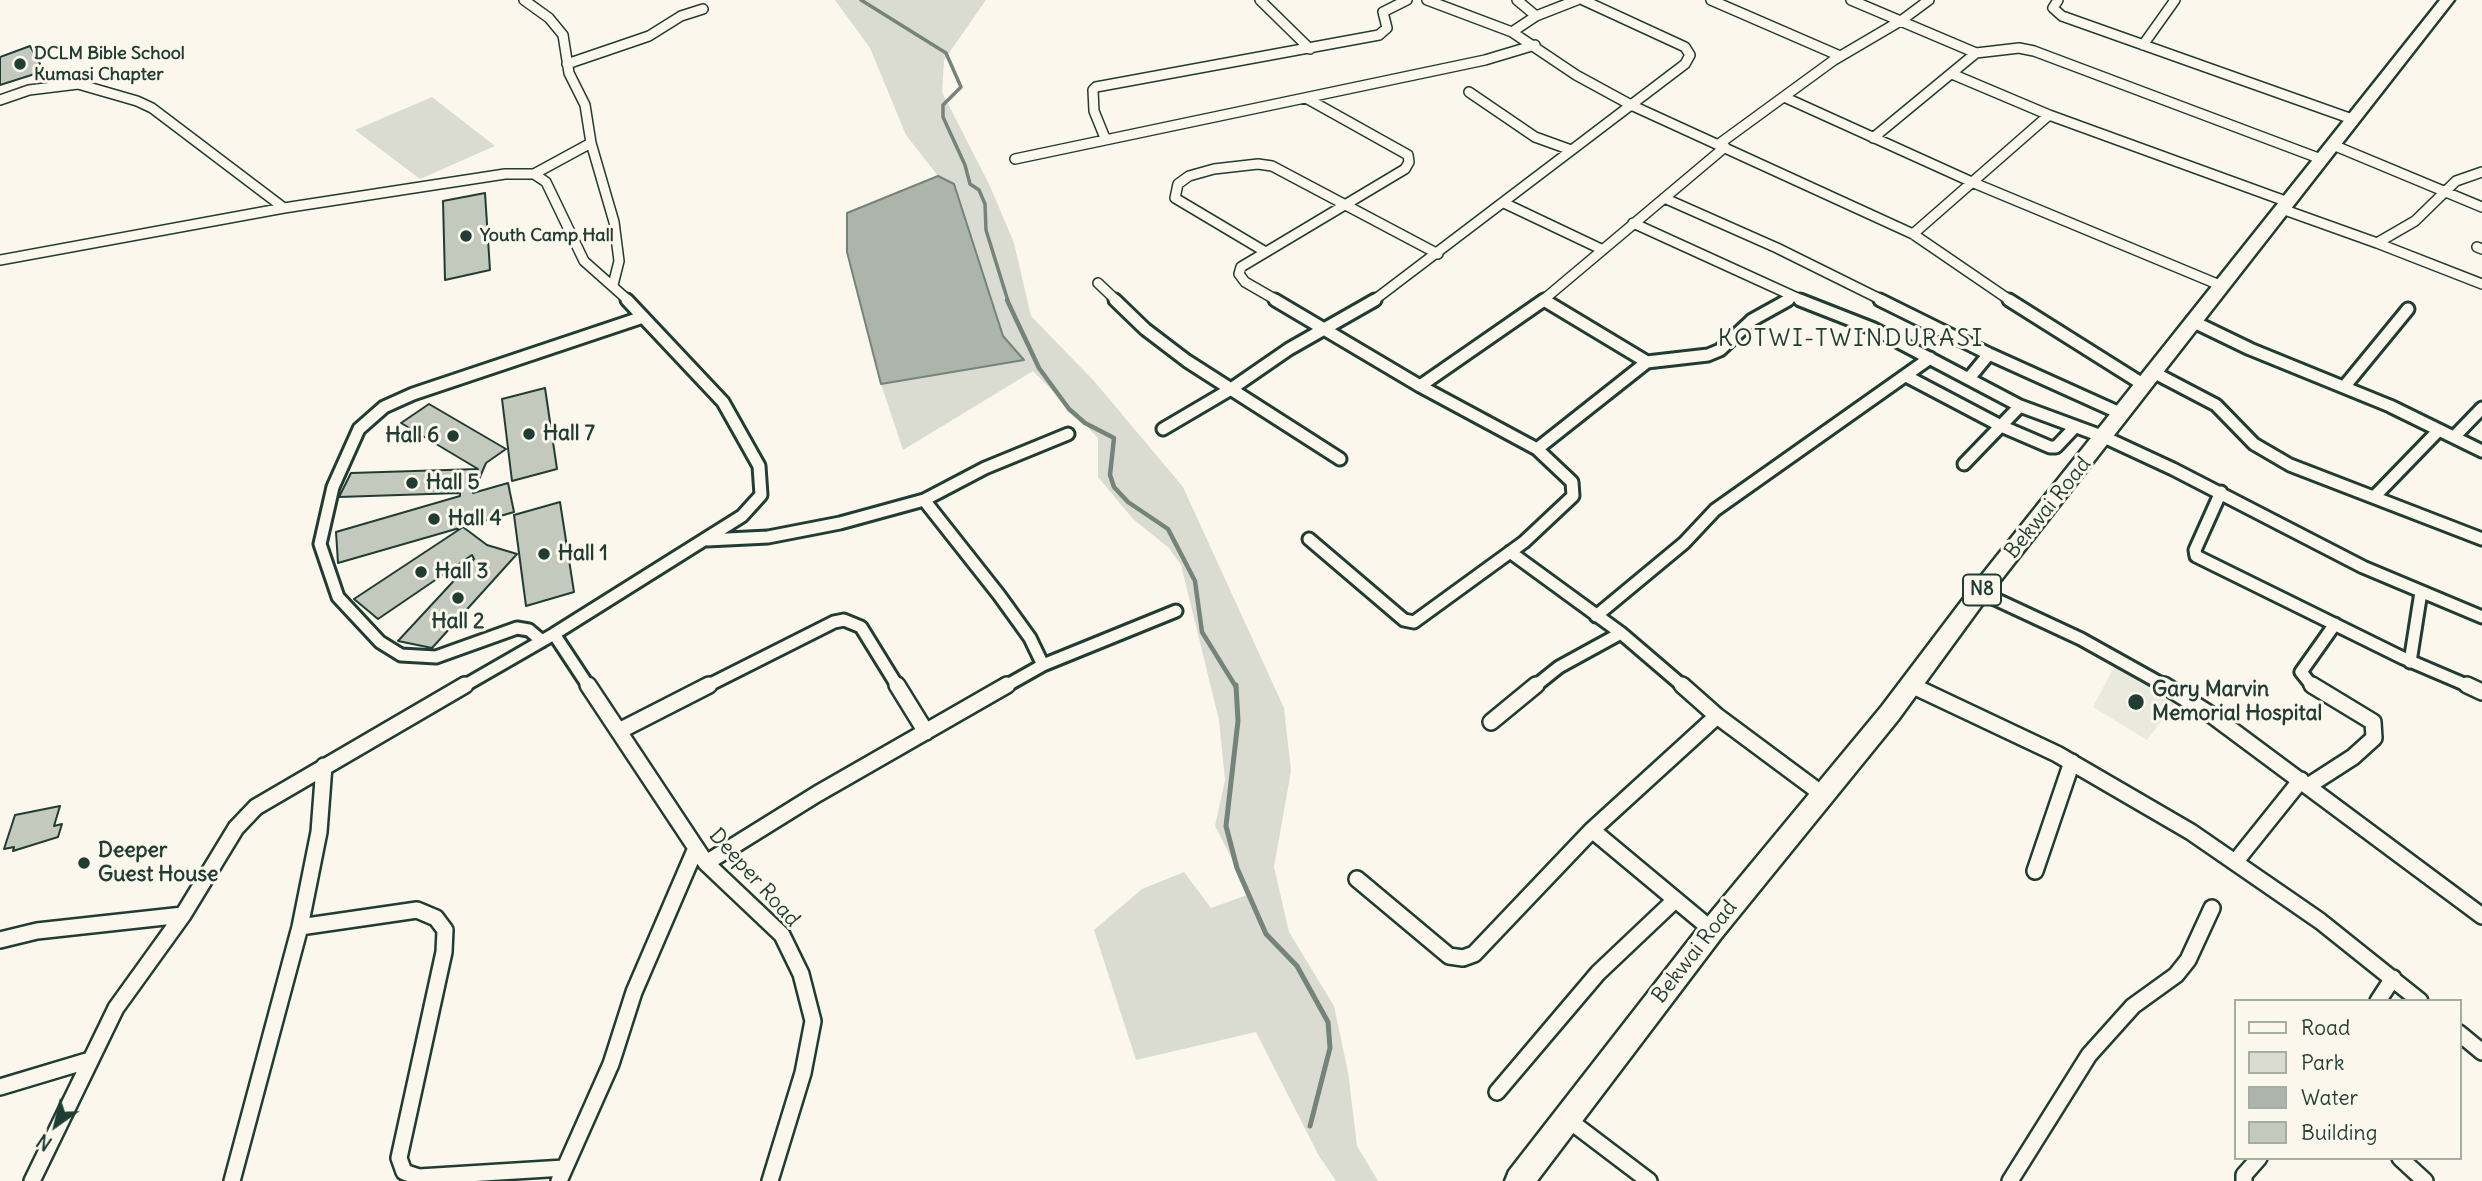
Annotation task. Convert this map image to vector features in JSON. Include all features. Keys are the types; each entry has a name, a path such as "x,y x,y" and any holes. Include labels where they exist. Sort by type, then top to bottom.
{"highway":[{"name":"Bekwai Road","path":"1519,1181 1712,930 1910,685 2192,321 2447,0"}],"street":[{"path":"524,0 549,19 563,35 567,64 586,105 590,142 614,222 619,261 613,285"},
{"path":"1259,0 1310,50"},
{"path":"1105,138 1094,111 1093,90 1096,87 1310,50 1379,35 1387,28 1382,18 1383,12 1407,0"},
{"path":"1427,0 1512,32 1576,75 1631,105 1913,234 2038,320 2148,379 2216,405 2254,444 2274,456 2482,539"},
{"path":"1517,0 1536,16"},
{"path":"1512,32 1536,16 1577,0"},
{"path":"1163,429 1324,329 1367,306 1685,64 1689,55 1685,47 1583,0"},
{"path":"1711,0 1840,56"},
{"path":"1852,0 1976,52 2019,48 2034,51 2482,207"},
{"path":"1420,386 1544,300 1722,145 1784,97 1840,56 1902,20 1929,0"},
{"path":"2058,0 2053,8 2062,16 2352,119"},
{"path":"2143,45 2175,0"},
{"path":"567,64 649,36 681,16 703,9"},
{"path":"1016,159 1105,138 1485,60 1535,46"},
{"path":"1873,138 1976,52"},
{"path":"1952,74 2049,115 2482,284"},
{"path":"0,100 29,90 78,83 137,101 152,108 284,208"},
{"path":"1469,92 1535,137 1571,150"},
{"path":"1784,97 1974,183 2222,286"},
{"path":"1306,98 1408,155 1409,162 1405,169 1264,251 1241,267 1239,274 1245,282 1420,386 1537,449 1572,482 1573,496 1565,508 1510,552 1414,622 1404,620 1309,539"},
{"path":"1913,234 2049,115"},
{"path":"0,260 284,208 505,174 534,174 590,142"},
{"path":"1264,251 1175,198 1178,184 1189,176 1214,169 1258,164 1272,166 1438,254"},
{"path":"2377,243 2415,221 2456,181 2482,172"},
{"path":"32,1181 116,1008 183,915 236,828 256,807 548,638 620,590 742,516 761,495 759,466 723,402 613,285 584,261 546,182 534,174"},
{"path":"1664,198 1777,248 1823,274 1989,354 2122,414"},
{"path":"1504,203 1601,249"},
{"path":"1633,223 1793,297 1874,329 1970,377 2020,406 2104,437 2221,492 2363,567 2482,617"},
{"path":"1098,282 1145,329 1187,362 1340,459"},
{"path":"1537,449 1647,362 1708,355 1720,350 1752,320 1793,297"},
{"path":"1544,300 1647,362"},
{"path":"2344,387 2408,309"},
{"path":"548,638 517,628 436,657 401,655 380,642 338,597 320,544 333,487 359,429 384,407 414,394 643,317"},
{"path":"2192,321 2482,451"},
{"path":"1970,377 1989,354"},
{"path":"1596,616 1675,552 1715,510 1930,358"},
{"path":"1906,376 2001,426 2050,447 2056,447 2075,427"},
{"path":"1964,464 2020,406"},
{"path":"2454,437 2482,408"},
{"path":"2374,497 2439,430"},
{"path":"706,540 768,537 839,523 924,500 985,468 1068,435"},
{"path":"2221,492 2195,550 2196,556 2410,662 2482,692"},
{"path":"924,500 999,595 1030,638 1043,665"},
{"path":"1510,552 1621,633 1717,716 1822,794"},
{"path":"1980,592 2148,675 2213,716 2482,916"},
{"path":"2410,662 2421,592"},
{"path":"706,863 1043,665 1176,611"},
{"path":"619,731 844,620 861,627 926,732"},
{"path":"2236,861 2304,783 2353,757 2374,738 2373,722 2314,688 2301,672 2335,624"},
{"path":"1491,722 1559,667 1621,633"},
{"name":"Deeper Road","path":"548,638 619,731 706,863 782,935 801,974 813,1021 803,1073 770,1181"},
{"path":"1910,685 2004,726 2072,761 2236,861 2418,999"},
{"path":"1357,879 1450,956 1463,958 1474,954 1592,830 1717,716"},
{"path":"2035,871 2072,761"},
{"path":"232,1181 300,927 319,832 324,766"},
{"path":"1592,830 1712,930"},
{"path":"300,927 418,910 436,918 445,930 444,952 399,1158 404,1172 419,1177 561,1175 611,1064 634,992 695,848"},
{"path":"1497,1092 1598,973 1674,901"},
{"path":"2016,1179 2089,1055 2133,1006 2176,975 2188,960 2212,908"},
{"path":"0,940 37,931 183,915"},
{"path":"2379,999 2393,978"},
{"path":"2461,1035 2482,1052"},
{"path":"0,1087 90,1060"},
{"path":"1566,1118 1649,1181"},
{"path":"2244,1181 2244,1175 2257,1160"},
{"path":"2402,1160 2425,1181"}],"shaded area":[{"name":"Gary Marvin Memorial Hospital","path":"2117,661 2179,698 2147,740 2093,707"}],"green space":[{"path":"835,0 986,0 944,60 942,92 990,186 1014,243 1031,316 1094,381 1183,487 1284,708 1291,771 1274,867 1289,932 1334,1006 1348,1072 1357,1146 1378,1181 1336,1181 1319,1156 1256,1032 1136,1060 1094,930 1142,889 1184,872 1211,908 1250,894 1215,826 1225,780 1219,720 1181,565 1169,548 1133,519 1098,477 1098,438 1033,371 903,450 881,384 1024,360 1003,336 954,185 938,176 906,135 870,48"},
{"path":"432,97 495,146 420,179 355,130"}],"water":[{"path":"938,176 954,184 1003,336 1024,360 881,384 847,252 847,213"}],"building":[{"name":"DCLM Bible School Kumasi Chapter","path":"30,46 44,71 0,85 0,57"},
{"name":"Youth Camp Hall","path":"485,193 490,270 445,280 443,201"},
{"name":"Hall 7","path":"545,388 557,469 512,481 502,399"},
{"path":"429,404 506,449 486,463 473,493 508,483 514,512 338,563 336,532 460,496 460,493 339,497 351,473 478,469 401,423"},
{"name":"Hall 1","path":"560,502 574,592 526,606 514,515"},
{"path":"463,527 487,545 517,554 432,648 398,641 474,559 472,555 378,619 354,599"},
{"path":"60,806 54,826 62,824 58,837 13,851 14,847 4,849 15,815"}],"waterway":[{"path":"861,0 946,53 961,87 943,105 943,117 965,165 970,184 979,190 985,204 986,230 1008,301"},
{"path":"1007,300 1039,368 1069,409 1085,423 1114,438 1110,475 1114,487 1128,502 1168,529 1195,581 1202,632 1236,687"},
{"path":"1236,685 1238,721 1226,826 1237,868 1266,934 1297,966 1328,1022 1330,1048 1310,1126"}],"place":[{"name":"DCLM Bible School Kumasi Chapter","path":"20,64"},
{"name":"Youth Camp Hall","path":"466,236"},
{"name":"Hall 7","path":"529,434"},
{"name":"Hall 6","path":"453,436"},
{"name":"Hall 5","path":"412,483"},
{"name":"Hall 4","path":"434,519"},
{"name":"Hall 1","path":"544,554"},
{"name":"Hall 3","path":"421,572"},
{"name":"Hall 2","path":"458,598"},
{"name":"Gary Marvin Memorial Hospital","path":"2136,702"},
{"name":"Deeper Guest House","path":"84,863"}],"district":[{"name":"KOTWI-TWINDURASI","path":"1851,339"}]}
